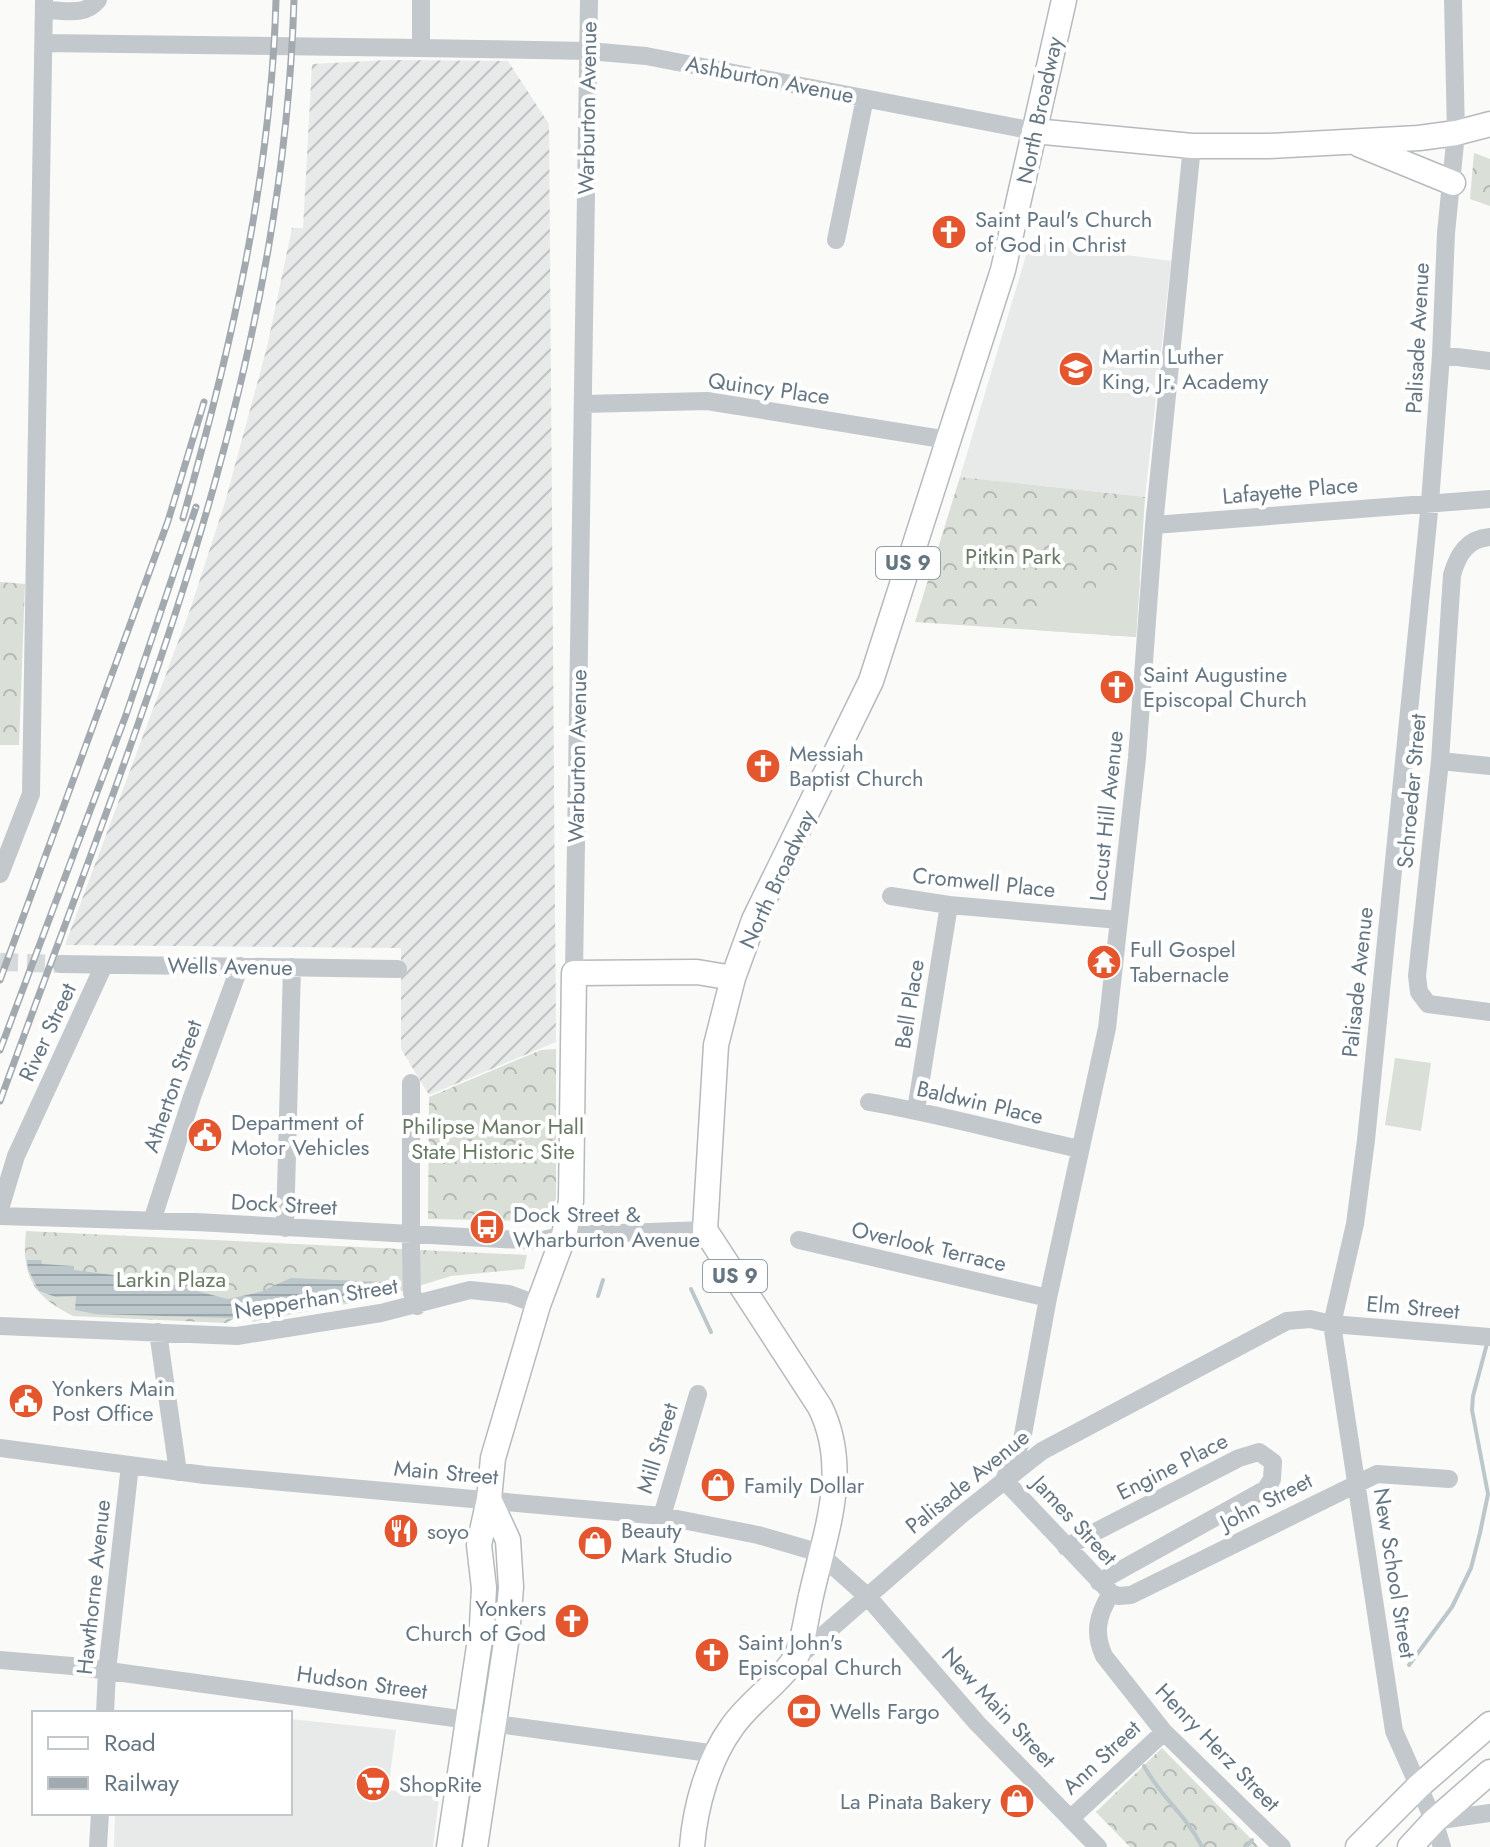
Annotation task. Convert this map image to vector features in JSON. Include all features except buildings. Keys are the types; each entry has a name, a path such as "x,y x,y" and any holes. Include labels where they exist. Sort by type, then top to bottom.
{"main road":[{"name":"North Broadway","path":"705,1230 716,1045 733,978 754,920 871,681 1003,270 1064,0"},
{"name":"Ashburton Avenue","path":"1034,131 1192,146 1354,143 1456,133 1490,124"},
{"path":"1354,143 1453,183"},
{"path":"574,973 697,972 733,978"},
{"name":"Warburton Avenue","path":"449,1847 482,1626 484,1588 479,1545 489,1499 493,1458 538,1305 564,1235 571,1201 574,973"},
{"name":"US 9","path":"692,1847 701,1795 732,1726 796,1659 830,1528 835,1486 832,1437 827,1421 705,1230"},
{"path":"475,1847 507,1636 511,1587 508,1540 489,1499"},
{"path":"1358,1847 1419,1786 1490,1724"},
{"path":"1410,1847 1434,1821 1490,1772"}],"street":[{"path":"0,874 31,794 44,5 79,12 93,7 98,0"},
{"path":"421,0 421,48"},
{"name":"Warburton Avenue","path":"574,973 589,0"},
{"name":"Palisade Avenue","path":"796,1659 898,1568 1042,1451 1287,1321 1310,1319 1332,1324 1355,1224 1364,1154 1430,502 1446,233 1456,133 1453,0"},
{"name":"Ashburton Avenue","path":"45,43 588,51 675,60 1034,131"},
{"path":"836,240 865,98"},
{"name":"Locust Hill Avenue","path":"1004,1480 1022,1440 1048,1298 1107,1028 1137,758 1154,525 1192,146"},
{"path":"1441,355 1490,361"},
{"name":"Quincy Place","path":"583,404 707,401 948,440"},
{"name":"Lafayette Place","path":"1154,525 1490,499"},
{"name":"Schroeder Street","path":"1490,537 1467,544 1457,557 1452,575 1440,761 1417,976 1419,992 1428,1004 1490,1012"},
{"path":"1440,761 1490,766"},
{"name":"Cromwell Place","path":"891,896 949,905 1119,920"},
{"name":"Bell Place","path":"916,1110 949,905"},
{"name":"Wells Avenue","path":"61,964 398,969"},
{"name":"River Street","path":"0,1209 16,1156 104,965"},
{"name":"Atherton Street","path":"152,1221 192,1097 240,966"},
{"path":"285,1228 292,967"},
{"path":"411,1083 412,1293 417,1306"},
{"name":"Baldwin Place","path":"869,1102 916,1110 1080,1149"},
{"name":"Dock Street","path":"0,1216 539,1241 564,1235 705,1230"},
{"name":"Overlook Terrace","path":"799,1240 1048,1298"},
{"name":"Nepperhan Street","path":"0,1326 237,1336 417,1306 470,1290 509,1294 538,1305"},
{"name":"Elm Street","path":"1332,1324 1481,1337"},
{"name":"New School Street","path":"1332,1324 1394,1731 1434,1821 1442,1847"},
{"path":"158,1332 178,1472"},
{"name":"Mill Street","path":"662,1516 698,1394"},
{"name":"Main Street","path":"0,1448 178,1472 662,1516 758,1535 822,1556 868,1597"},
{"name":"Engine Place","path":"1066,1547 1239,1458 1259,1452 1273,1462 1272,1479 1266,1489 1105,1587"},
{"name":"Hawthorne Avenue","path":"105,1711 130,1465"},
{"name":"John Street","path":"1105,1587 1118,1596 1131,1595 1377,1474 1449,1479"},
{"name":"James Street","path":"1004,1480 1105,1587"},
{"name":"Henry Herz Street","path":"1105,1587 1098,1642 1104,1656 1164,1732 1282,1847"},
{"name":"New Main Street","path":"868,1597 977,1723 1098,1847"},
{"name":"Hudson Street","path":"0,1660 107,1671 717,1754"},
{"name":"Ann Street","path":"1071,1818 1164,1732"},
{"path":"1434,1821 1490,1813"},
{"path":"98,1847 100,1815"}],"shaded area":[{"path":"389,60 508,61 549,124 556,1042 429,1095 401,1049 401,948 65,945 191,607 225,502 267,347 292,228 303,228 312,64"},
{"name":"Martin Luther King, Jr. Academy","path":"1030,242 1171,261 1145,497 960,477"},
{"path":"27,1260 74,1266 74,1270 153,1280 228,1299 260,1292 291,1278 382,1282 381,1295 254,1319 240,1315 231,1318 95,1314 75,1310 76,1296 56,1297 39,1291"},
{"name":"ShopRite","path":"292,1719 396,1730 388,1790 439,1797 433,1847 114,1847 115,1815 292,1815"}],"green space":[{"path":"1474,153 1490,159 1490,206 1470,199"},
{"name":"Pitkin Park","path":"960,477 1145,497 1136,637 915,622"},
{"path":"1097,576 1140,579 1136,637 1035,630 1038,593 1095,598"},
{"path":"0,582 25,584 19,745 0,745"},
{"name":"Philipse Manor Hall State Historic Site","path":"556,1049 556,1199 551,1211 534,1221 428,1219 429,1097 541,1050"},
{"path":"1395,1058 1431,1063 1421,1131 1385,1125"},
{"name":"Larkin Plaza","path":"26,1231 527,1255 524,1269 451,1276 383,1297 252,1322 240,1315 226,1323 73,1316 48,1301 33,1283 26,1260"},
{"path":"1162,1748 1259,1847 1130,1847 1096,1812"}],"waterway":[{"path":"598,1296 603,1280"},
{"path":"691,1289 711,1332"},
{"path":"1409,1665 1452,1607 1471,1568 1480,1533 1488,1494 1472,1410 1488,1340"},
{"path":"1144,1766 1202,1847"},
{"path":"1246,1847 1252,1840"}],"tunnel":[{"path":"0,962 61,964"}],"railway":[{"path":"183,518 217,390 246,262 266,132 276,0"},
{"path":"0,1101 147,697 192,562 230,425 261,286 283,145 294,0"},
{"path":"0,980 168,521 204,402"},
{"path":"0,1050 126,715 196,507"}],"place":[{"name":"Saint Paul's Church of God in Christ","path":"949,232"},
{"name":"Martin Luther King, Jr. Academy","path":"1076,369"},
{"name":"Saint Augustine Episcopal Church","path":"1117,687"},
{"name":"Messiah Baptist Church","path":"763,766"},
{"name":"Full Gospel Tabernacle","path":"1104,962"},
{"name":"Department of Motor Vehicles","path":"205,1135"},
{"name":"Dock Street & Wharburton Avenue","path":"487,1227"},
{"name":"Yonkers Main Post Office","path":"26,1401"},
{"name":"Family Dollar","path":"718,1485"},
{"name":"soyo","path":"401,1531"},
{"name":"Beauty Mark Studio","path":"595,1543"},
{"name":"Yonkers Church of God","path":"572,1621"},
{"name":"Saint John's Episcopal Church","path":"712,1655"},
{"name":"Wells Fargo","path":"804,1711"},
{"name":"ShopRite","path":"373,1784"},
{"name":"La Pinata Bakery","path":"1017,1801"}]}
